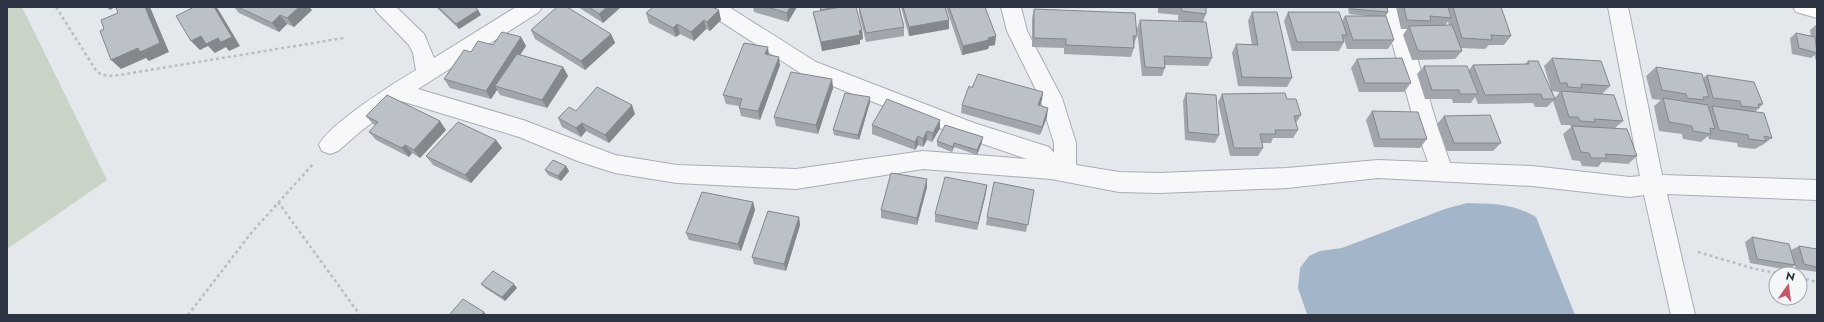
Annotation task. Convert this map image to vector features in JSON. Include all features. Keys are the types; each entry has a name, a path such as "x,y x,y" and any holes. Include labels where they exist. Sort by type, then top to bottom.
{"street":[{"path":"384,7 416,40 423,53 427,73"},
{"path":"330,145 398,92 532,7"},
{"path":"713,7 809,68 846,84 902,103 968,130 1041,154 1058,171"},
{"path":"1011,7 1017,31 1051,98 1065,143 1058,171"},
{"path":"1392,7 1427,128 1443,173"},
{"path":"1618,7 1653,184 1683,315"},
{"path":"1803,7 1817,10"},
{"path":"398,92 523,129 615,164 677,174 770,180 796,179 923,160 1058,171 1119,182 1159,183 1287,178 1378,169 1532,176 1630,187 1653,184 1817,190"}],"path":[{"path":"56,7 97,72 108,76 344,38"},
{"path":"188,315 247,238 330,145"},
{"path":"278,202 360,315"},
{"path":"1667,242 1768,271"}],"green space":[{"path":"7,7 22,7 107,180 7,249"}],"water":[{"path":"1467,203 1503,205 1519,209 1536,217 1575,315 1307,314 1298,288 1300,268 1309,256 1320,251 1342,248 1445,209"}],"building":[{"path":"116,7 145,7 160,43 140,52 138,48 111,60 100,31 104,29 101,20 118,13"},
{"path":"194,7 214,7 232,37 221,42 218,38 206,44 201,36 191,41 176,16"},
{"path":"238,7 299,7 287,18 280,15 272,23"},
{"path":"438,7 475,7 478,10 456,24"},
{"path":"557,7 567,7 611,34 581,61 531,30"},
{"path":"589,7 607,7 599,14"},
{"path":"653,7 712,7 719,10 707,22 704,20 691,32 677,24 673,28 646,13"},
{"path":"767,7 790,7 787,13"},
{"path":"820,7 835,7 821,10"},
{"path":"841,7 856,7 862,30 859,31 860,35 821,42 813,12"},
{"path":"859,7 899,7 904,27 866,33"},
{"path":"903,7 945,7 949,20 909,27"},
{"path":"949,7 985,7 996,36 988,38 989,40 963,46"},
{"path":"1181,7 1206,7 1206,14 1182,11"},
{"path":"1352,7 1387,7 1388,12 1352,9"},
{"path":"1404,7 1448,7 1451,18 1430,16 1431,21 1407,20"},
{"path":"1453,7 1501,7 1511,36 1491,35 1492,40 1462,38"},
{"path":"1034,9 1135,13 1137,36 1133,36 1134,48 1066,45 1066,39 1034,38"},
{"path":"1252,12 1277,12 1292,78 1242,77 1236,44 1258,45"},
{"path":"1288,12 1339,12 1347,35 1342,35 1344,42 1297,42"},
{"path":"1345,16 1386,16 1394,40 1353,40"},
{"path":"1140,20 1206,22 1212,58 1164,56 1165,68 1145,67"},
{"path":"1452,25 1462,51 1418,51 1409,26"},
{"path":"502,32 521,37 486,91 444,79 464,50 471,52 478,41 493,45"},
{"path":"1796,33 1815,37 1817,53 1799,48"},
{"path":"744,43 768,47 765,54 779,57 758,111 739,108 742,99 723,95"},
{"path":"517,54 563,67 542,100 495,86"},
{"path":"1402,58 1411,83 1365,83 1357,59"},
{"path":"1552,58 1601,61 1610,86 1581,84 1582,88 1568,87 1567,83 1560,83"},
{"path":"1528,61 1538,61 1555,99 1543,99 1541,94 1485,95 1473,65 1529,64"},
{"path":"1424,66 1467,66 1478,94 1460,94 1459,90 1432,90"},
{"path":"1656,67 1702,74 1709,97 1703,97 1704,100 1687,98 1686,94 1662,90"},
{"path":"791,72 832,79 816,125 774,117"},
{"path":"978,74 1043,92 1038,105 1048,108 1042,127 962,105 969,86 972,88"},
{"path":"1707,75 1754,82 1763,104 1758,104 1759,108 1741,106 1740,101 1713,98"},
{"path":"597,87 632,105 605,135 582,123 576,128 558,118 569,107 576,111"},
{"path":"1561,91 1614,95 1623,121 1594,119 1595,122 1580,121 1578,117 1569,117"},
{"path":"845,93 870,97 858,135 833,130"},
{"path":"1186,93 1216,95 1219,135 1188,132"},
{"path":"1285,93 1287,99 1296,99 1301,115 1294,116 1298,130 1275,130 1276,134 1260,134 1263,148 1234,148 1222,94"},
{"path":"387,95 440,121 414,150 405,145 402,148 369,132 378,122 366,116"},
{"path":"1663,98 1708,105 1715,129 1710,128 1711,134 1693,131 1692,126 1669,122"},
{"path":"887,99 940,120 933,133 927,131 923,139 918,136 915,142 872,125"},
{"path":"1712,106 1764,113 1772,138 1764,136 1766,141 1749,139 1748,135 1719,130"},
{"path":"1372,111 1418,112 1427,139 1380,139"},
{"path":"1490,115 1501,143 1454,143 1444,116"},
{"path":"458,122 496,140 465,175 426,156"},
{"path":"945,125 983,137 977,150 954,143 953,147 937,141"},
{"path":"1572,126 1627,129 1637,156 1605,154 1607,158 1591,158 1589,153 1581,152"},
{"path":"553,160 566,166 558,176 545,170"},
{"path":"891,173 927,179 917,218 881,210"},
{"path":"945,177 987,185 978,223 935,214"},
{"path":"994,182 1034,190 1028,225 987,217"},
{"path":"702,192 753,202 738,244 686,233"},
{"path":"768,211 799,217 784,264 752,257"},
{"path":"1752,237 1789,244 1795,265 1757,259"},
{"path":"1799,246 1817,249 1817,267 1804,264"},
{"path":"493,271 514,284 502,297 481,284"},
{"path":"463,299 484,312 481,315 449,315"}]}
